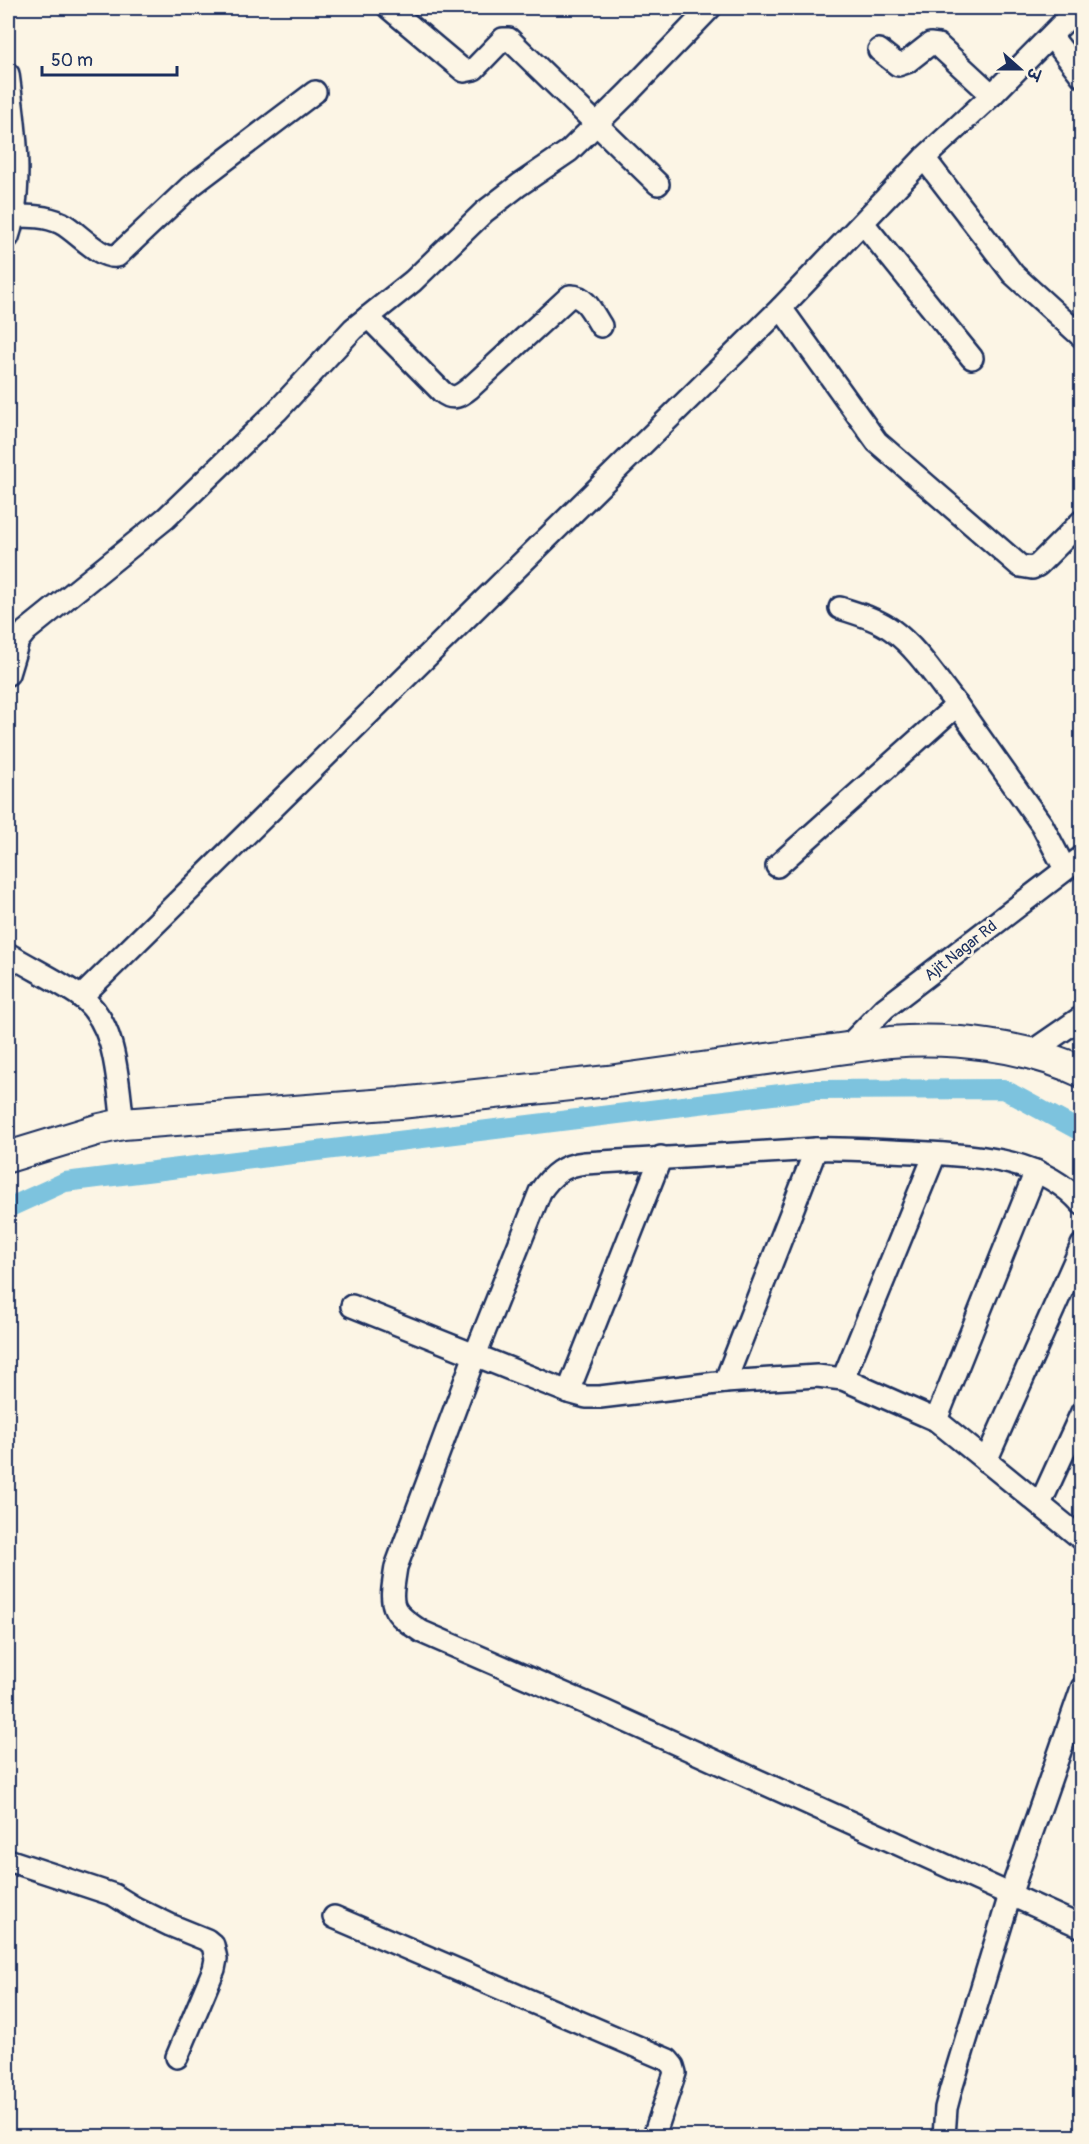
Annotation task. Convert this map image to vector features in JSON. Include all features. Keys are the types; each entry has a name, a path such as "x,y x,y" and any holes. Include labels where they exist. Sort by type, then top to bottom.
{"street":[{"path":"389,8 464,71 474,69 503,39 509,39 597,122 658,184"},
{"path":"8,674 18,641 26,630 166,518 283,404 353,329 413,281 484,212 569,151 710,8"},
{"path":"81,997 781,308 924,158 992,95 1078,8"},
{"path":"1052,36 1082,76"},
{"path":"879,50 894,63 902,64 930,44 938,45 992,95"},
{"path":"8,74 16,168 14,216 8,237"},
{"path":"14,216 43,217 54,220 74,231 106,255 117,256 191,186 315,92"},
{"path":"924,158 1012,274 1082,337"},
{"path":"863,223 972,358"},
{"path":"368,317 450,398 462,395 570,296 583,300 601,326"},
{"path":"781,308 877,442 1020,566 1032,568 1038,565 1082,521"},
{"path":"840,608 876,620 892,630 915,653 957,705 1042,825 1073,863"},
{"path":"777,866 957,705"},
{"name":"Ajit Nagar Rd","path":"845,1049 885,1008 1073,863"},
{"path":"8,954 81,997 100,1017 108,1033 123,1124"},
{"path":"1030,1053 1082,1017"},
{"path":"8,1157 123,1124 400,1103 608,1081 922,1039 951,1040 1030,1053 1082,1072"},
{"path":"725,1382 816,1149"},
{"path":"1082,1204 1054,1180 1036,1171 993,1158 816,1149 662,1157 574,1164 562,1168 553,1175 540,1192 475,1355 396,1567 393,1603 396,1613 422,1632 604,1711 1082,1927"},
{"path":"843,1379 935,1154"},
{"path":"568,1392 662,1157"},
{"path":"936,1419 1036,1171"},
{"path":"986,1461 1082,1245"},
{"path":"352,1306 568,1392 586,1397 725,1382 817,1376 843,1379 936,1419 1082,1539"},
{"path":"1040,1504 1082,1412"},
{"path":"944,2136 946,2108 951,2089 1010,1895 1082,1688"},
{"path":"8,1860 114,1895 135,1908 207,1940 213,1945 216,1959 214,1969 177,2057"},
{"path":"334,1917 668,2060 674,2066 675,2073 654,2136"}],"waterway":[{"path":"8,1208 65,1182 813,1090 1003,1089 1082,1132"}]}
